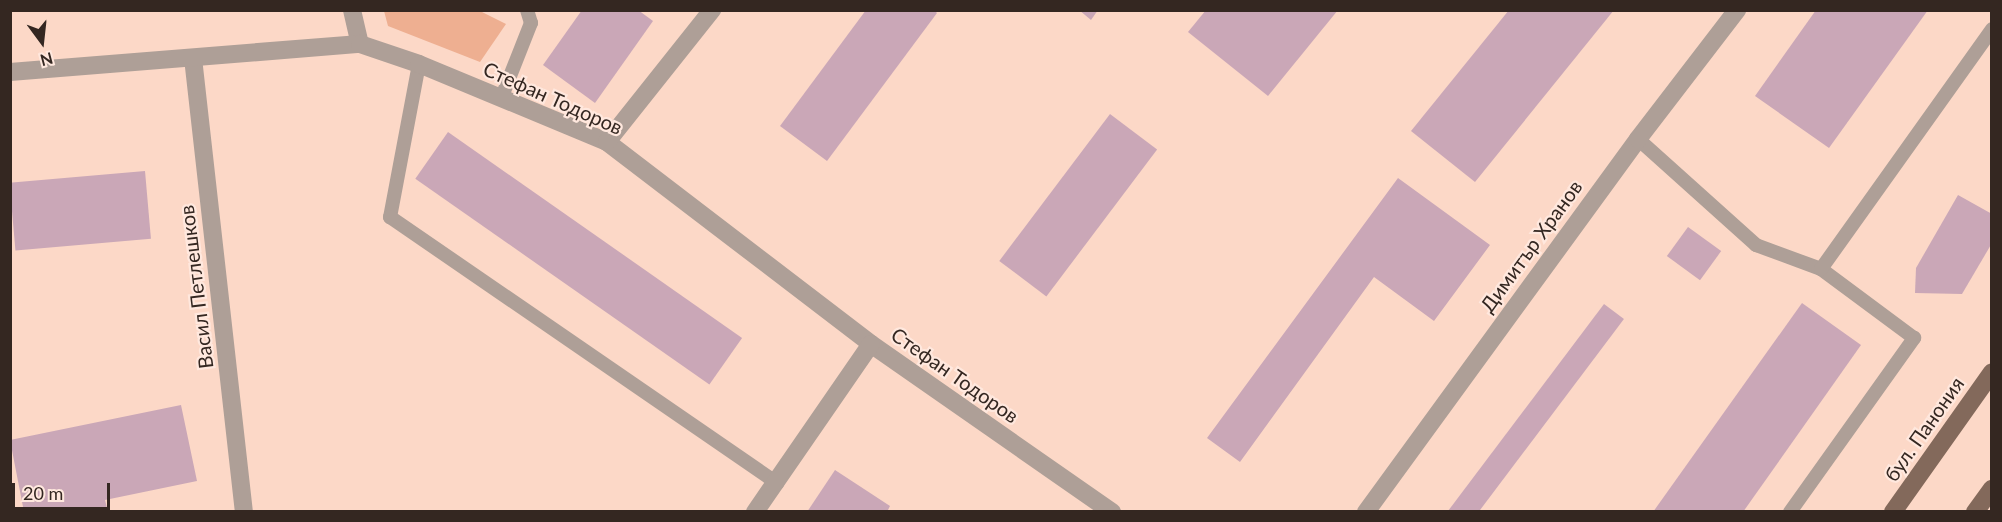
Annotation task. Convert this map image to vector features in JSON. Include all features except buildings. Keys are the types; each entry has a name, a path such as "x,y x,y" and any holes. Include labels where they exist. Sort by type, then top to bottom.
{"main road":[{"name":"бул. Панония","path":"1893,512 1992,372"},
{"path":"1975,512 1992,489"}],"street":[{"path":"352,10 360,44"},
{"path":"607,142 712,10"},
{"name":"Димитър Хранов","path":"1366,512 1638,139 1737,10"},
{"name":"Стефан Тодоров","path":"10,72 360,44 419,64 607,142 872,344 1112,512"},
{"name":"Васил Петлешков","path":"193,58 244,512"},
{"path":"755,512 872,344"}],"lane":[{"path":"501,99 531,23 527,10"},
{"path":"1821,269 1992,29"},
{"path":"419,64 390,217 777,483"},
{"path":"1638,139 1756,245 1821,269 1914,338 1790,512"}],"shaded area":[{"path":"384,11 480,11 506,24 480,62 388,26"}]}
